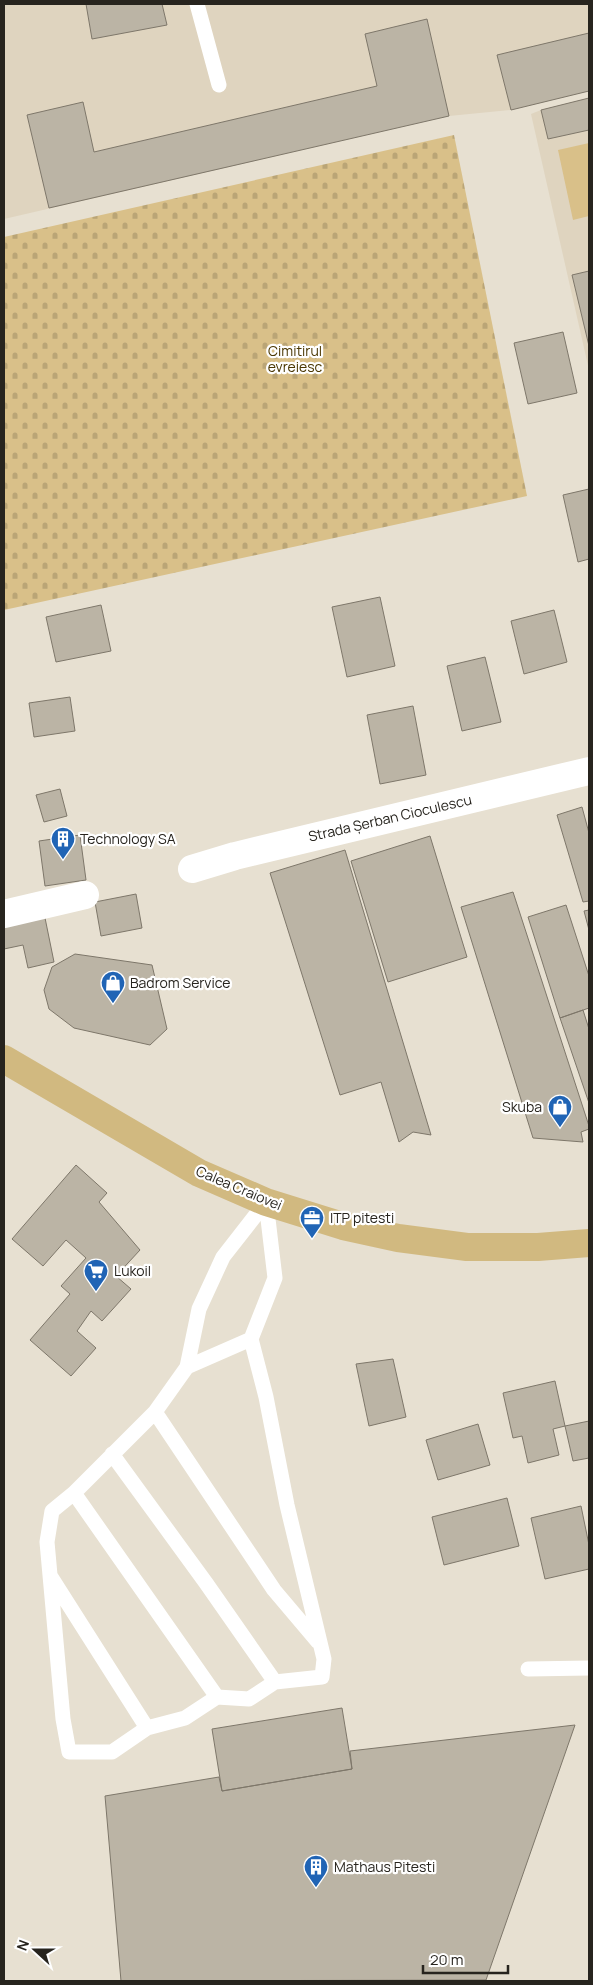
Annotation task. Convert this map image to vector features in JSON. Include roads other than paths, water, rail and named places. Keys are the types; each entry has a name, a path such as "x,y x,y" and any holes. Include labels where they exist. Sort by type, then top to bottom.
{"main road":[{"name":"Calea Craiovei","path":"4,1059 199,1173 266,1202 343,1226 398,1238 467,1248 538,1247 589,1243"}],"street":[{"name":"Strada Șerban Cioculescu","path":"192,869 235,856 589,771"},
{"path":"4,914 85,895"}],"lane":[{"path":"197,4 219,85"},
{"path":"266,1202 275,1278 251,1339 266,1397 287,1505 324,1659 322,1677 275,1682 249,1699 216,1697 185,1718 147,1728 112,1752 69,1752 63,1719 49,1574 47,1542 52,1511 74,1493 155,1412 187,1367 200,1309 223,1258 266,1202"},
{"path":"187,1367 251,1339"},
{"path":"155,1412 274,1590 320,1645"},
{"path":"112,1454 206,1582 275,1682"},
{"path":"74,1493 216,1697"},
{"path":"49,1574 147,1728"},
{"path":"528,1669 589,1668"}],"place":[{"name":"Technology SA","path":"63,860"},
{"name":"Badrom Service","path":"113,1004"},
{"name":"Skuba","path":"560,1128"},
{"name":"ITP pitesti","path":"312,1239"},
{"name":"Lukoil","path":"96,1292"},
{"name":"Mathaus Pitesti","path":"316,1888"}],"park label":[{"name":"Cimitirul evreiesc","path":"295,360"}]}
